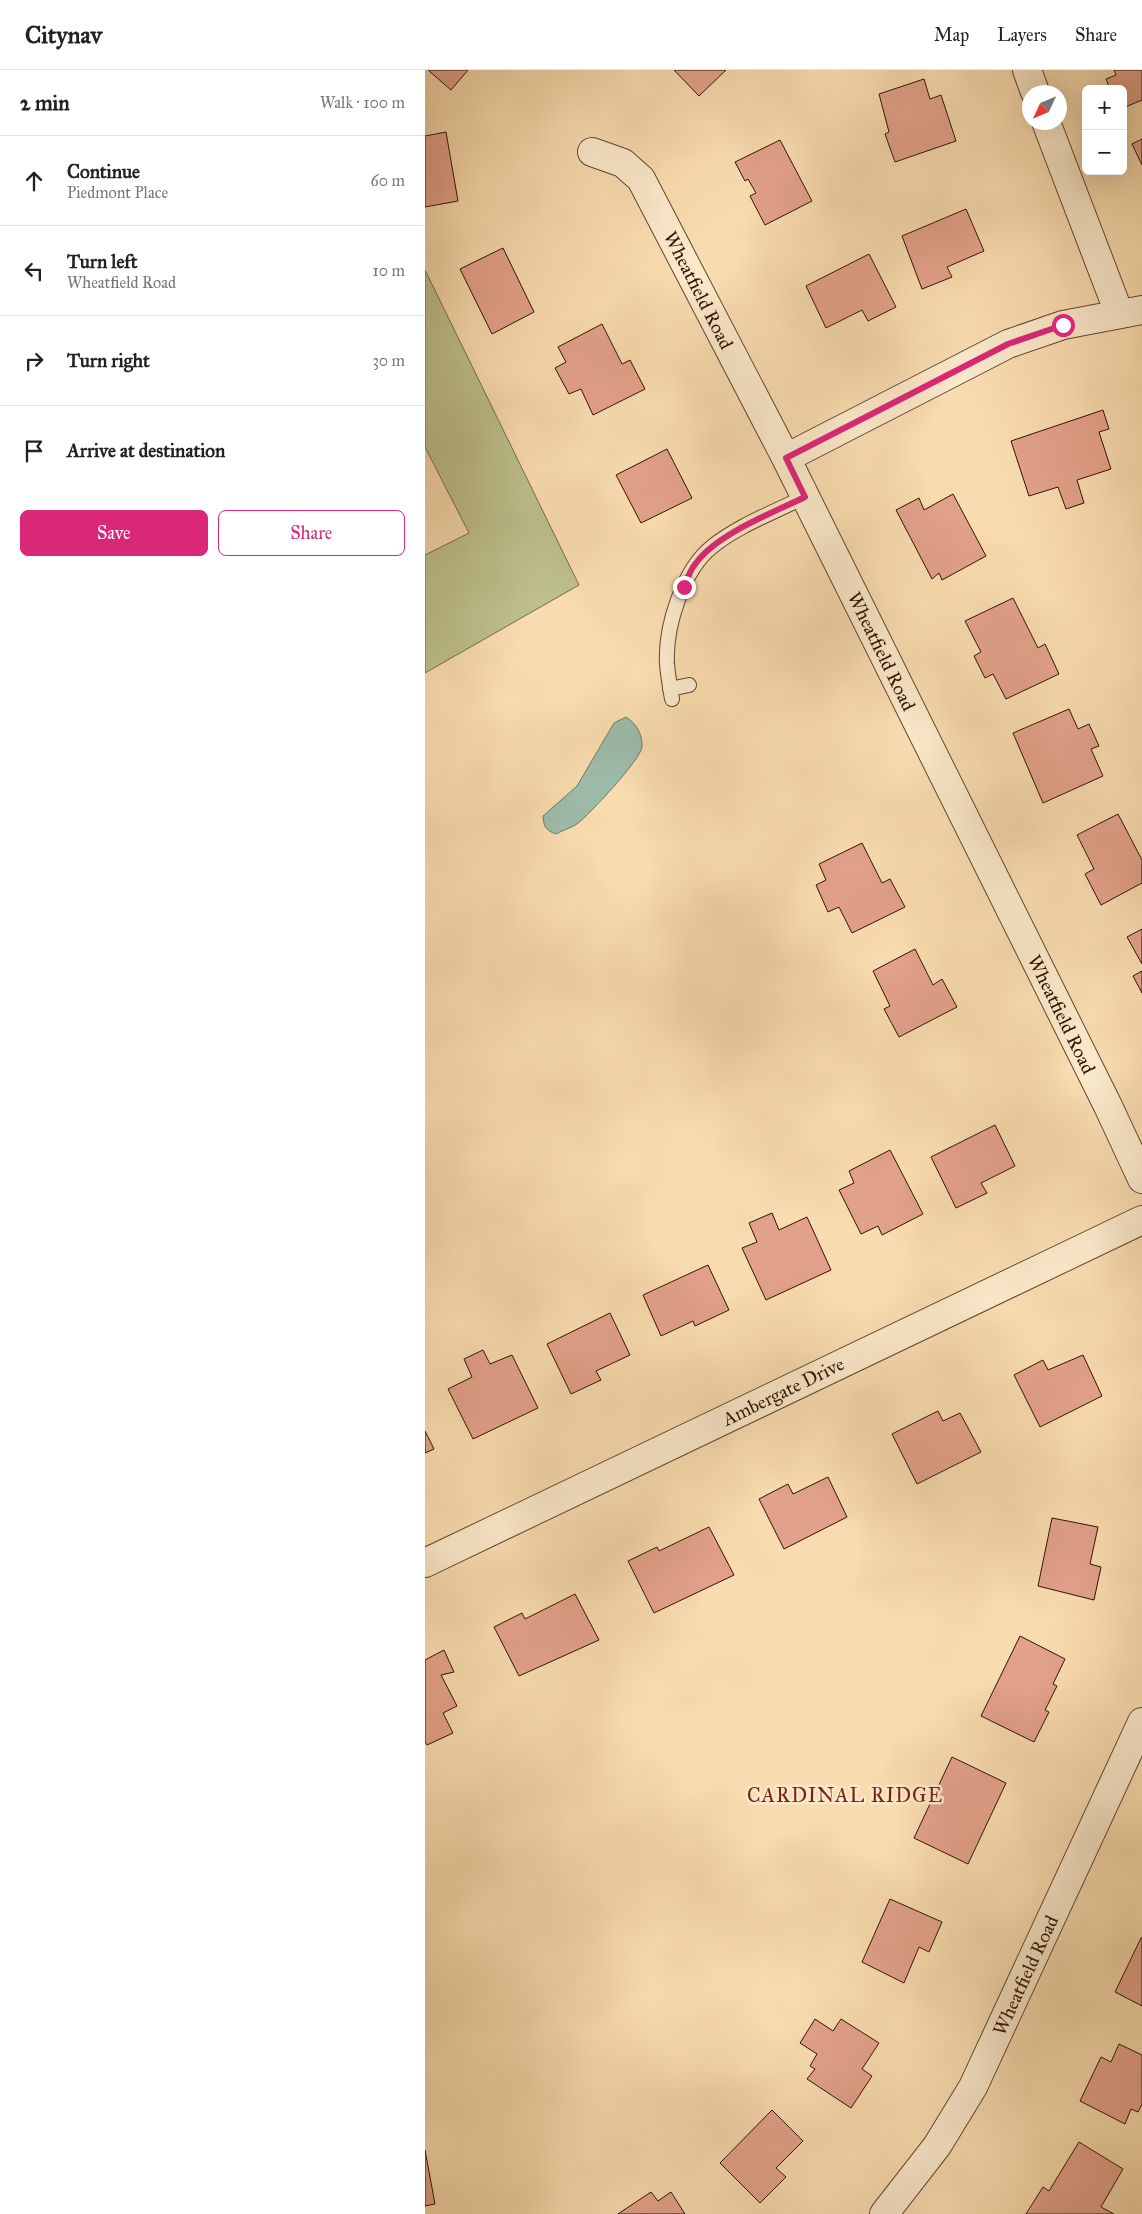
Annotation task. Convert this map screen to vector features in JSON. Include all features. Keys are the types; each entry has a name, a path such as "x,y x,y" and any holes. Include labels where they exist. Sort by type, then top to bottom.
{"street":[{"path":"1027,70 1032,85"},
{"path":"786,458 1008,344 1063,325 1131,312 1050,130"},
{"name":"Wheatfield Road","path":"592,152 623,163 641,179 786,458 1108,1106 1142,1179"},
{"name":"Ambergate Drive","path":"425,1563 1142,1220"},
{"name":"Wheatfield Road","path":"884,2214 937,2146 973,2087 1142,1722"}],"lane":[{"path":"689,686 671,694 667,664 671,629 684,587 695,564 719,541 805,497"}],"green space":[{"path":"425,270 579,585 425,673 425,555 469,533 425,447"}],"shaded area":[{"path":"626,717 636,726 641,738 642,747 633,763 603,799 577,824 556,834 549,831 543,816 577,786 614,723"}],"building":[{"path":"428,70 468,70 451,90"},
{"path":"674,70 726,70 699,96"},
{"path":"1114,70 1142,70 1142,100 1127,106 1127,85 1108,85 1106,79 1116,75"},
{"path":"924,79 930,99 941,95 956,141 895,162 885,134 889,132 879,94"},
{"path":"446,132 458,201 425,207 425,136"},
{"path":"1142,139 1142,165 1132,144"},
{"path":"780,140 812,201 765,225 750,196 756,193 748,179 745,181 735,162"},
{"path":"966,209 984,251 947,267 952,277 922,289 902,236"},
{"path":"503,248 534,312 492,334 460,269"},
{"path":"869,254 896,307 868,321 862,310 826,328 806,286"},
{"path":"602,324 622,364 630,360 645,389 593,415 581,389 569,394 555,368 566,362 558,347"},
{"path":"1103,410 1109,429 1099,432 1111,469 1077,480 1084,503 1066,509 1058,487 1029,496 1011,441"},
{"path":"667,449 692,498 641,523 616,475"},
{"path":"953,494 986,556 942,580 939,573 932,579 896,510 919,498 924,510"},
{"path":"1013,598 1038,648 1045,644 1059,674 1006,699 993,674 985,678 974,656 981,652 965,621"},
{"path":"1069,709 1078,729 1089,724 1099,746 1091,749 1103,776 1043,803 1013,733"},
{"path":"1118,814 1142,860 1142,883 1101,905 1085,874 1094,869 1077,835"},
{"path":"862,843 882,883 890,879 905,907 852,933 839,907 828,912 816,885 826,880 819,864"},
{"path":"1142,929 1142,964 1127,937"},
{"path":"915,949 933,985 942,979 957,1007 899,1037 884,1009 890,1006 873,971"},
{"path":"1142,971 1142,993 1133,976"},
{"path":"995,1125 1015,1166 981,1183 987,1193 956,1208 931,1157"},
{"path":"890,1150 923,1214 882,1235 878,1226 861,1234 839,1190 854,1183 849,1171"},
{"path":"772,1213 779,1230 807,1217 831,1270 766,1300 742,1248 757,1242 749,1223"},
{"path":"708,1265 729,1310 695,1326 693,1321 661,1336 643,1295"},
{"path":"610,1313 630,1355 596,1371 601,1380 571,1394 547,1344"},
{"path":"483,1350 490,1364 512,1355 538,1408 473,1439 448,1389 472,1377 464,1359"},
{"path":"1083,1355 1102,1396 1040,1427 1014,1375 1043,1360 1048,1370"},
{"path":"938,1411 943,1421 960,1413 981,1452 917,1484 892,1434"},
{"path":"425,1431 434,1449 425,1453"},
{"path":"828,1477 847,1517 784,1549 759,1499 788,1484 793,1494"},
{"path":"1052,1518 1098,1527 1090,1564 1101,1567 1094,1600 1038,1586"},
{"path":"709,1527 734,1575 654,1613 628,1561 657,1547 659,1551"},
{"path":"575,1594 599,1640 519,1676 494,1627 522,1613 525,1619"},
{"path":"1020,1636 1065,1659 1053,1684 1057,1686 1045,1710 1049,1712 1034,1742 981,1716"},
{"path":"444,1650 454,1672 441,1675 457,1706 443,1713 453,1733 427,1745 425,1741 425,1660"},
{"path":"952,1757 1006,1783 968,1864 914,1838"},
{"path":"890,1899 942,1922 929,1952 919,1947 904,1983 862,1962"},
{"path":"1142,1938 1142,2006 1115,1992"},
{"path":"815,2019 833,2031 841,2019 879,2043 862,2069 872,2076 851,2108 807,2079 815,2069 810,2066 817,2054 800,2043"},
{"path":"1119,2044 1142,2055 1142,2104 1138,2112 1131,2109 1125,2124 1080,2101 1101,2057 1111,2062"},
{"path":"772,2110 803,2141 776,2168 786,2177 760,2203 720,2163"},
{"path":"1079,2142 1123,2169 1101,2207 1114,2214 1026,2214 1043,2187 1049,2191"},
{"path":"425,2150 435,2204 425,2206"},
{"path":"651,2192 658,2201 671,2192 685,2214 618,2214"}],"district":[{"name":"CARDINAL RIDGE","path":"845,1795"}],"route":[{"path":"684,587 695,564 712,546 805,497 786,458 1008,344 1063,325"}]}
